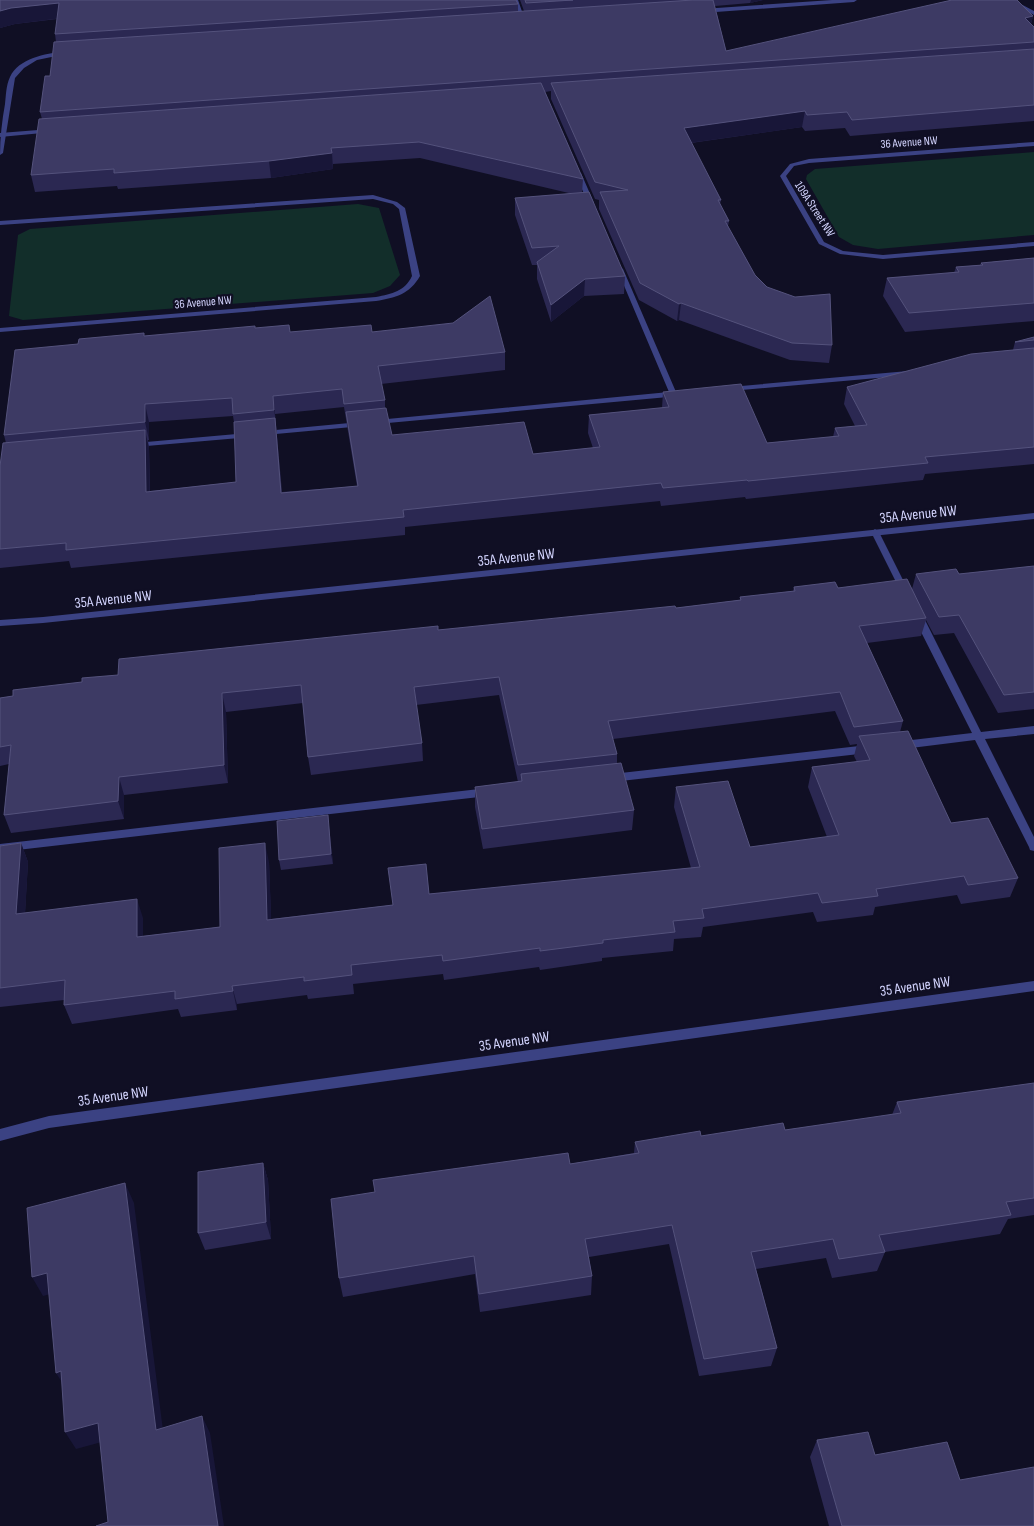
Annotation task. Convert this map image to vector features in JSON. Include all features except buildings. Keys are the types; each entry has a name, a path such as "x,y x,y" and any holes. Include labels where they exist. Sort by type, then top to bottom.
{"street":[{"path":"515,0 524,22"},
{"path":"691,12 854,0"},
{"path":"1009,0 1034,13"},
{"path":"514,23 533,22"},
{"path":"0,153 1,135 12,78 16,71 30,60 69,52"},
{"path":"1,135 63,130"},
{"name":"36 Avenue NW","path":"787,168 809,161 1034,144"},
{"name":"109A Street NW","path":"787,168 783,176 785,183 822,243 842,253 883,257 1034,244"},
{"path":"576,169 596,214"},
{"name":"36 Avenue NW","path":"0,223 357,196 383,198 402,208 416,276 408,290 376,299 0,330"},
{"path":"615,259 674,394"},
{"path":"722,390 917,372"},
{"path":"129,446 684,394"},
{"name":"35A Avenue NW","path":"0,623 53,620 1034,516"},
{"path":"875,532 980,737 1034,848"},
{"path":"604,779 1034,730"},
{"path":"0,848 495,792"},
{"name":"35 Avenue NW","path":"0,1135 49,1122 1034,986"}],"green space":[{"path":"1034,152 1034,235 878,249 853,245 839,237 806,179 807,175 815,169"},
{"path":"358,204 379,208 400,275 390,286 373,293 23,320 9,316 18,235 30,229"}]}
